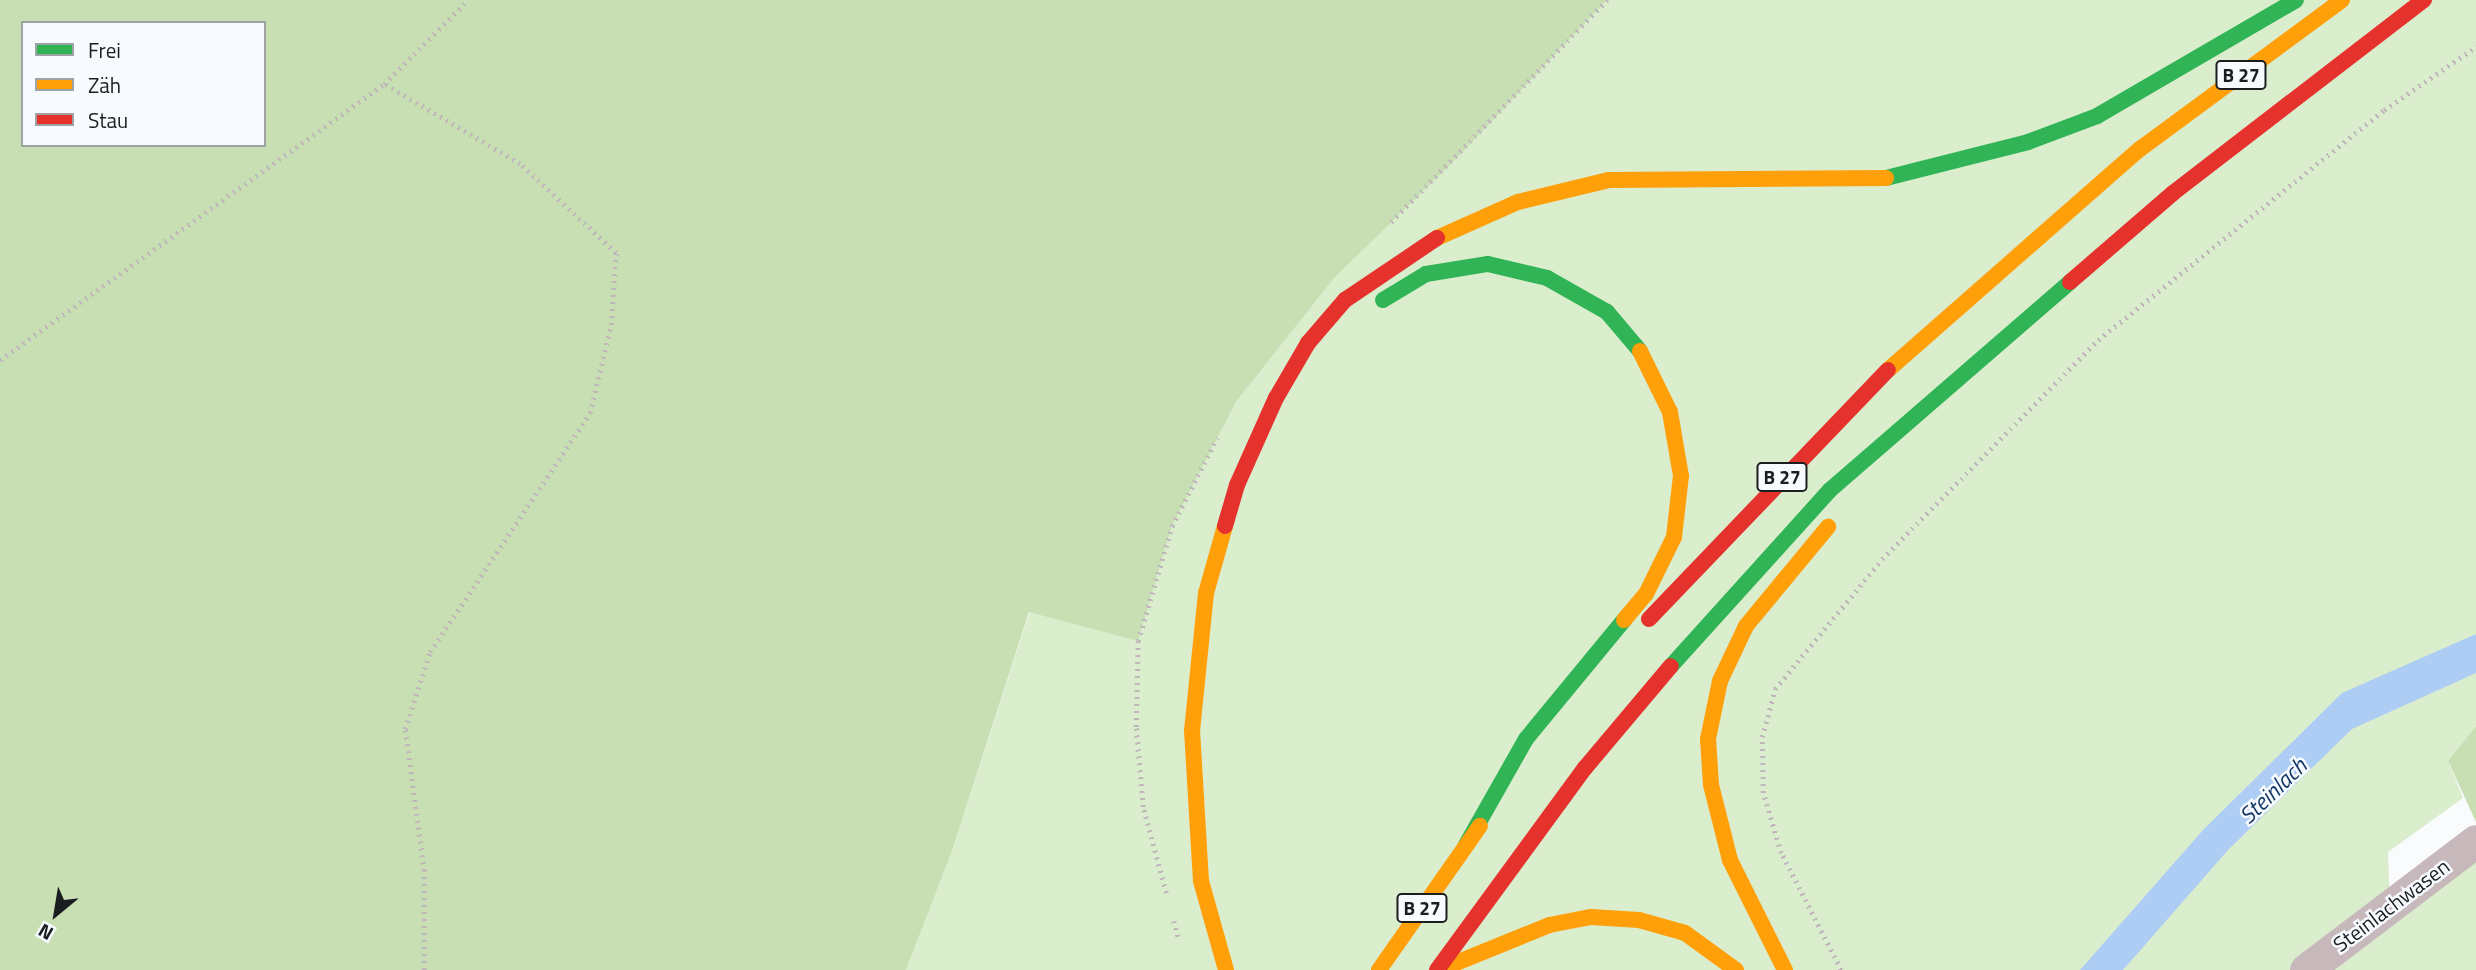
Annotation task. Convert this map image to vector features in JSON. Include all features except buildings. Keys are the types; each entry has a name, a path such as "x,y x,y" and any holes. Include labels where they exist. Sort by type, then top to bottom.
{"highway":[{"path":"1226,970 1201,881 1192,730 1206,593 1237,485 1276,398 1308,343 1345,300 1413,251 1460,225 1518,202 1596,183 1892,178 2028,142 2096,117 2295,0"},
{"name":"B 27","path":"1636,635 1688,573 1881,376 2140,149 2342,0"},
{"name":"B 27","path":"1438,970 1585,768 1725,602 1830,490 2173,193 2424,0"},
{"path":"1364,313 1426,274 1488,264 1547,278 1607,312 1649,361 1670,412 1681,476 1674,537 1646,594 1526,739 1466,845"},
{"path":"1862,487 1943,391"},
{"path":"1216,829 1206,739 1213,649 1237,532 1283,427"},
{"path":"1785,970 1730,860 1711,785 1708,739 1720,681 1746,626 1835,519"},
{"name":"B 27","path":"1379,970 1466,845 1593,686"},
{"path":"1438,970 1549,925 1591,917 1639,920 1685,933 1736,970"}],"street":[{"name":"Steinlachwasen","path":"2306,970 2476,841"}],"path":[{"path":"0,360 384,84 468,0"},
{"path":"1841,970 1781,853 1763,793 1762,737 1775,690 1882,559 2098,340 2384,110 2476,47"},
{"path":"384,84 520,164 615,253 611,325 590,413 430,652 405,729 424,871 424,970"}],"green space":[{"path":"0,0 1607,0 1450,165 1335,277 1236,402 1172,526 1138,641 1029,612 951,854 906,970 0,970"},
{"path":"1604,0 2476,0 2476,726 2448,761 2463,798 2388,852 2390,904 2476,841 2476,970 906,970 951,854 1030,611 1138,641 1172,526 1236,402 1335,277"},
{"path":"2476,726 2476,822 2448,761"}],"water":[{"name":"Steinlach","path":"2476,634 2476,673 2352,729 2228,850 2123,970 2080,970 2204,829 2342,693"}],"traffic: fast":[{"path":"1886,178 2028,142 2097,116 2296,0"},
{"path":"1383,300 1426,274 1488,264 1547,278 1607,312 1640,351"},
{"path":"1671,666 1830,490 2070,282"},
{"path":"1466,845 1526,739 1624,620"}],"traffic: slow":[{"path":"1888,370 2140,149 2342,0"},
{"path":"1437,238 1518,202 1609,180 1886,178"},
{"path":"1624,620 1646,594 1674,537 1681,476 1670,412 1640,351"},
{"path":"1225,526 1206,593 1192,730 1201,881 1226,970"},
{"path":"1785,970 1730,860 1711,785 1708,739 1720,681 1746,626 1828,527"},
{"path":"1379,970 1480,826"},
{"path":"1439,970 1549,925 1591,917 1639,920 1685,933 1736,970"}],"traffic: jam":[{"path":"2070,282 2173,193 2424,0"},
{"path":"1225,526 1237,485 1276,398 1308,343 1345,300 1437,238"},
{"path":"1649,619 1888,370"},
{"path":"1437,970 1585,768 1671,666"}]}
